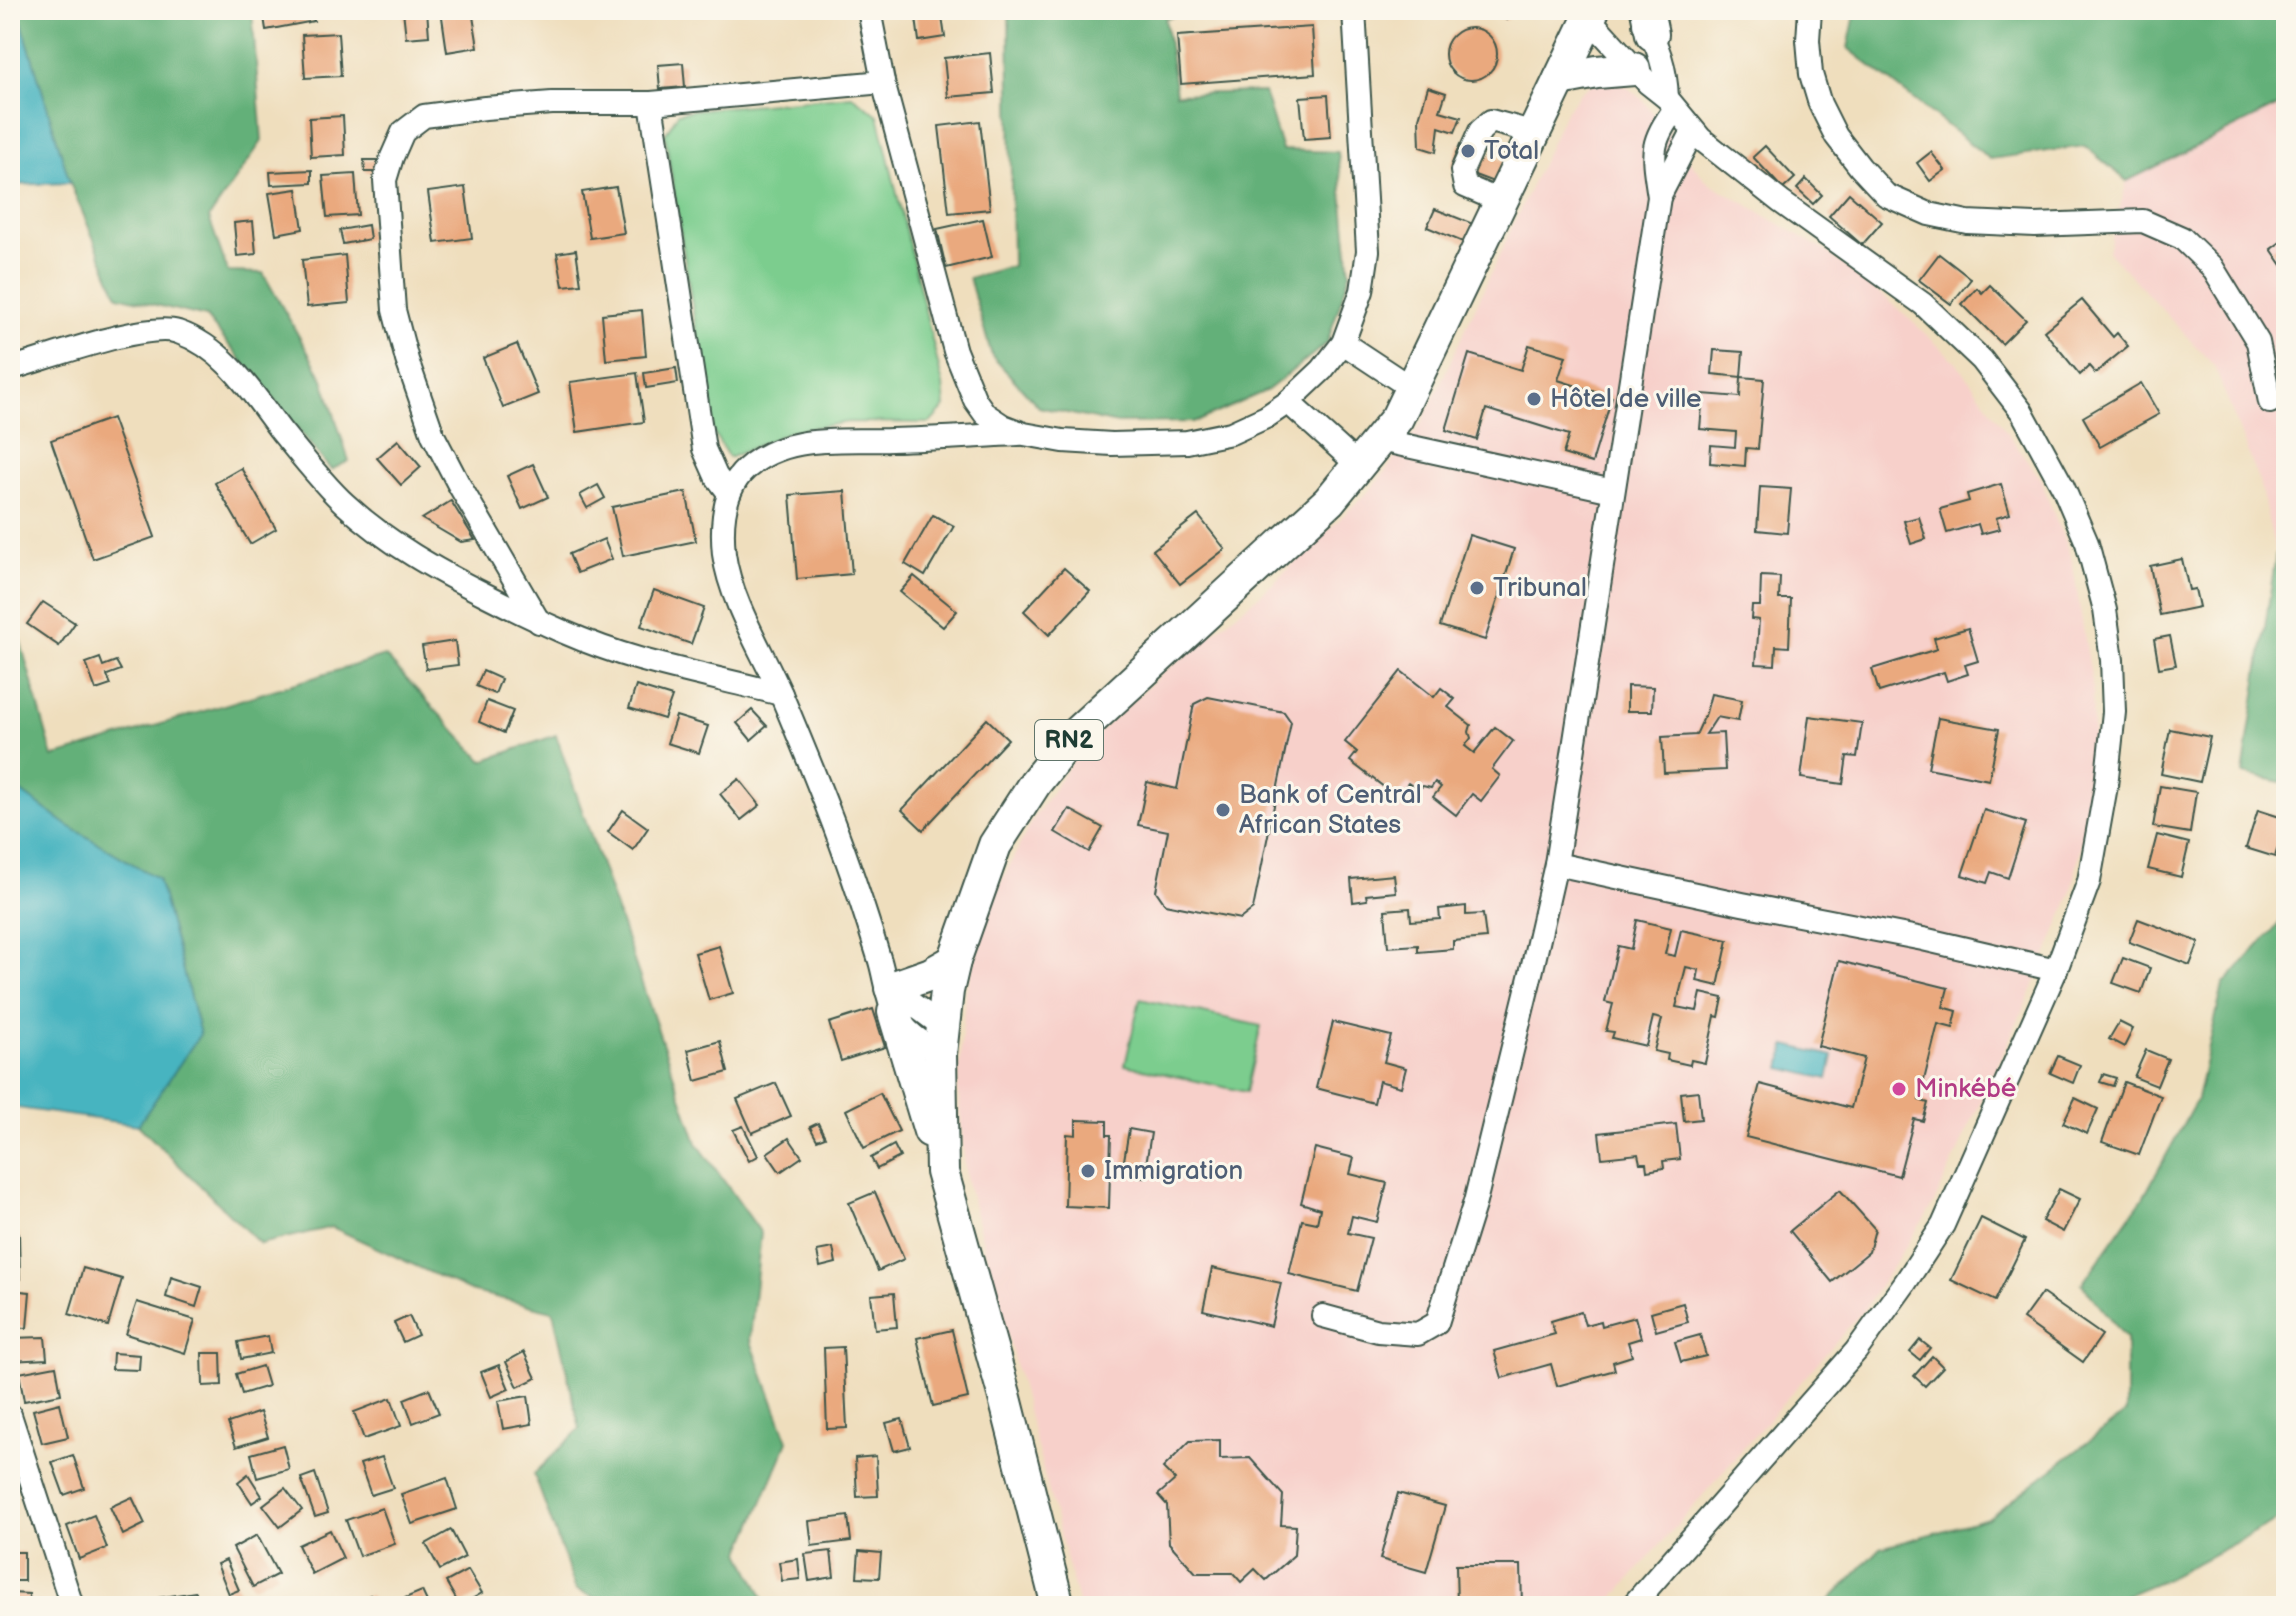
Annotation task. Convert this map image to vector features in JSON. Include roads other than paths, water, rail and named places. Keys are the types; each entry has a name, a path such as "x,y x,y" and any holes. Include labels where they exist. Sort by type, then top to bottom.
{"highway":[{"name":"RN2","path":"1058,1606 942,1172 941,1040 954,961 995,845 1035,783 1062,749 1329,501 1397,418 1591,14"},
{"path":"1560,79 1634,69"},
{"path":"942,1172 891,995 954,961"}],"street":[{"path":"869,10 883,82 965,379 985,414 1003,426 1024,434 1087,443 1187,442 1231,433 1266,417 1288,402 1322,370 1343,343 1362,291 1368,251 1354,10"},
{"path":"1810,10 1808,40 1811,74 1820,104 1844,146 1886,195 1929,214 1967,222 2035,225 2143,221 2182,238 2212,267 2258,342 2270,402"},
{"path":"1591,14 1634,69 1671,103 1693,131 1781,202 1923,304 1982,360 2022,412 2063,487 2087,543 2105,610 2112,660 2114,712 2106,786 2089,881 2056,970 1943,1225 1856,1351 1632,1606"},
{"path":"1323,1316 1378,1331 1418,1334 1437,1323 1475,1202 1556,864 1659,197 1653,154 1655,140 1671,103 1664,71 1645,18"},
{"path":"539,622 433,435 407,360 394,310 385,180 403,132 424,116 552,103 651,103 883,82"},
{"path":"651,103 704,449 716,476 729,493"},
{"path":"1502,202 1465,186 1462,171 1480,131 1491,121 1535,133"},
{"path":"1659,197 1693,131"},
{"path":"19,366 137,331 175,331 197,340 243,380 284,435 345,504 433,568 539,622 639,659 781,694"},
{"path":"1343,343 1411,388"},
{"path":"1288,402 1358,465"},
{"path":"941,1040 917,1039 904,1026 891,995 843,849 781,694 738,604 724,556 723,519 729,493 744,470 764,456 787,446 827,440 886,441 1024,434"},
{"path":"1380,440 1613,491"},
{"path":"1556,864 1923,939 2056,970"},
{"path":"10,1415 72,1606"}],"water":[{"path":"10,10 18,10 70,183 10,185"},
{"path":"10,784 67,825 158,879 200,1034 138,1125 10,1107"},
{"path":"1786,1045 1833,1056 1828,1079 1781,1068"}],"place":[{"name":"Total","path":"1468,151"},
{"name":"Hôtel de ville","path":"1534,399"},
{"name":"Tribunal","path":"1477,588"},
{"name":"Bank of Central African States","path":"1223,810"},
{"name":"Minkébé","path":"1899,1089"},
{"name":"Immigration","path":"1088,1171"}]}
